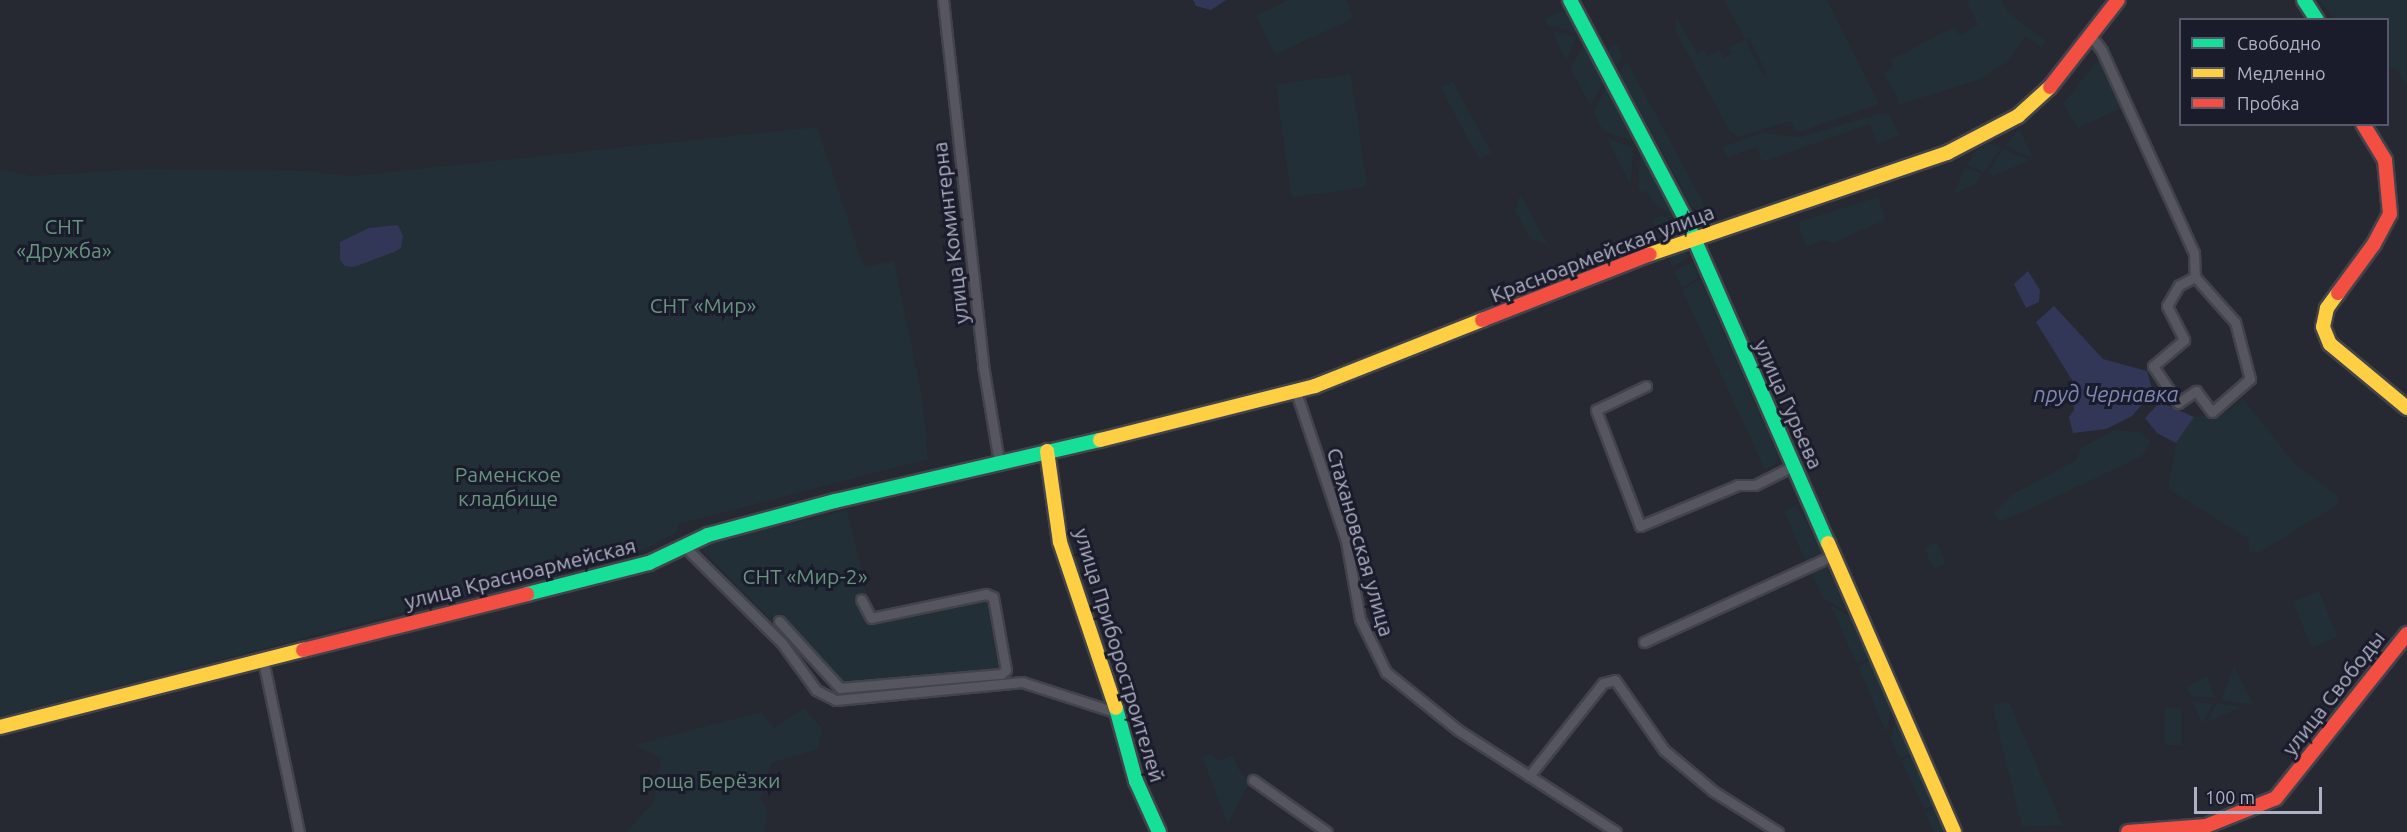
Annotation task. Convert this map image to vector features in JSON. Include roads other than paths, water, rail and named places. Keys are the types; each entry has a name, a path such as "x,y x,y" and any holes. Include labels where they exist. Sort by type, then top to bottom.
{"main road":[{"name":"улица Гурьева","path":"1570,0 1694,238 1954,832"},
{"name":"Красноармейская улица","path":"1047,451 1296,393 1694,238 1887,176 1947,153 2018,116 2041,99 2092,37 2118,0"},
{"path":"2304,0 2315,18"},
{"path":"2364,126 2385,160 2390,214 2374,244 2327,308 2323,327 2330,344 2407,408"},
{"name":"улица Красноармейская","path":"0,727 649,563 708,535 835,501 1047,451"},
{"name":"улица Приборостроителей","path":"1047,451 1060,542 1118,713 1136,781 1159,832"},
{"name":"улица Свободы","path":"2128,832 2206,826 2256,810 2276,798 2407,634"}],"street":[{"name":"улица Коминтерна","path":"943,0 983,365 999,462"},
{"path":"2092,37 2102,51 2194,253 2195,277 2235,322 2250,379 2212,412 2196,391 2178,403 2153,366 2184,340 2167,306 2179,285 2195,277"},
{"path":"1646,386 1596,410 1640,526 1738,485 1755,485 1793,466"},
{"name":"Стахановская улица","path":"1296,393 1346,541 1360,619 1386,672 1428,707 1616,832"},
{"path":"683,545 782,643 816,690 836,700 1022,682 1118,713"},
{"path":"1644,642 1832,556"},
{"path":"779,621 840,688 1001,674 1006,670 993,597 986,594 871,618 861,599"},
{"path":"263,660 299,832"},
{"path":"1529,776 1603,683 1615,680 1675,761 1713,791 1778,832"},
{"path":"1253,780 1327,832"}],"water":[{"path":"1193,0 1226,0 1211,10 1196,6"},
{"path":"398,225 403,236 401,248 354,267 345,266 340,260 340,242 369,228"},
{"path":"2028,271 2040,290 2039,302 2026,308 2014,284"},
{"name":"пруд Чернавка","path":"2054,306 2103,359 2147,371 2153,392 2132,416 2106,429 2073,433 2069,417 2074,410 2072,380 2036,322"},
{"name":"пруд Чернавка","path":"2160,402 2194,417 2176,443 2157,433 2145,418"}],"park label":[{"name":"СНТ «Дружба»","path":"64,238"},
{"name":"СНТ «Мир»","path":"703,305"},
{"name":"Раменское кладбище","path":"508,486"},
{"name":"СНТ «Мир-2»","path":"805,576"},
{"name":"роща Берёзки","path":"711,780"}]}
